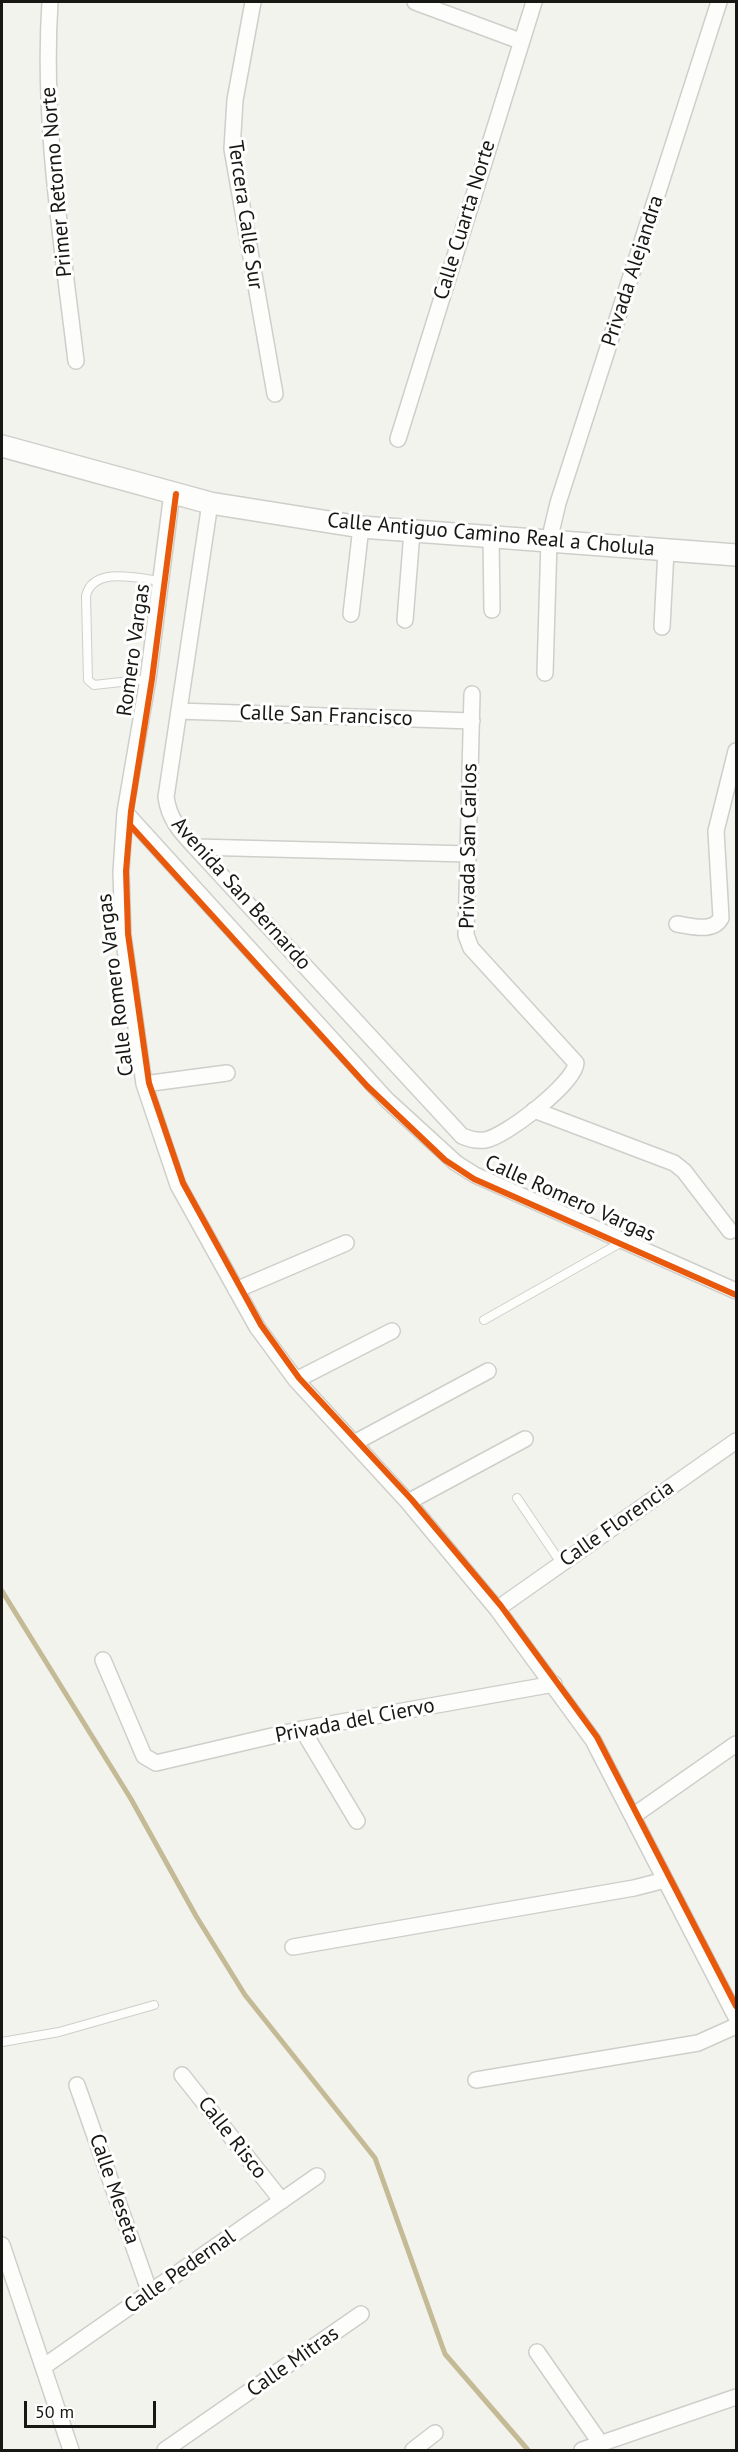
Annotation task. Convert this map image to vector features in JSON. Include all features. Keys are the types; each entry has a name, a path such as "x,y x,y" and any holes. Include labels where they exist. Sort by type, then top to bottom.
{"main road":[{"name":"Calle Antiguo Camino Real a Cholula","path":"2,446 210,503 361,527 736,555"}],"street":[{"name":"Primer Retorno Norte","path":"50,2 47,71 52,150 76,361"},
{"name":"Tercera Calle Sur","path":"253,2 235,100 232,149 275,393"},
{"name":"Calle Cuarta Norte","path":"398,439 534,2"},
{"name":"Privada Alejandra","path":"545,673 549,541 558,503 720,2"},
{"path":"422,3 520,41"},
{"name":"Romero Vargas","path":"125,812 148,679 172,493"},
{"name":"Avenida San Bernardo","path":"210,503 165,797 174,824 462,1136 484,1140 496,1136 534,1110"},
{"path":"351,614 361,527"},
{"path":"405,620 412,532"},
{"path":"491,537 492,610"},
{"path":"662,627 666,550"},
{"name":"Privada San Carlos","path":"472,694 466,935 471,948 576,1063 572,1075 534,1110"},
{"name":"Calle San Francisco","path":"179,711 472,721"},
{"path":"677,924 711,927 718,925 721,918 717,823 736,751"},
{"name":"Calle Romero Vargas","path":"125,812 121,872 123,935 144,1084 178,1185 257,1327 296,1380 408,1502 497,1609 593,1740 736,2017"},
{"name":"Calle Romero Vargas","path":"125,812 372,1084 456,1163 476,1175 622,1242 736,1291"},
{"path":"195,847 469,854"},
{"path":"144,1084 227,1073"},
{"path":"534,1110 674,1163 684,1171 730,1231"},
{"path":"236,1290 346,1244"},
{"path":"296,1380 392,1331"},
{"path":"354,1443 488,1371"},
{"path":"408,1502 525,1439"},
{"name":"Calle Florencia","path":"497,1609 736,1441"},
{"name":"Privada del Ciervo","path":"103,1660 144,1756 156,1763 302,1729 554,1684"},
{"path":"302,1729 357,1821"},
{"path":"633,1816 736,1744"},
{"path":"293,1947 634,1888 664,1880"},
{"path":"476,2080 698,2043 736,2026"},
{"name":"Calle Risco","path":"182,2076 282,2201"},
{"name":"Calle Meseta","path":"77,2085 150,2293"},
{"name":"Calle Pedernal","path":"43,2367 317,2176"},
{"path":"2,2245 71,2451"},
{"name":"Calle Mitras","path":"165,2451 361,2314"},
{"path":"537,2352 601,2444"},
{"path":"582,2451 736,2397"},
{"path":"413,2451 435,2433"}],"lane":[{"path":"148,679 94,685 88,680 86,596 88,587 101,577 130,577 160,581"},
{"path":"484,1320 622,1242"},
{"path":"517,1498 561,1563"},
{"path":"2,2042 59,2031 154,2005"}],"waterway":[{"path":"2,1591 131,1799 196,1916 245,1995 375,2158 445,2354 528,2450"}],"cycle path":[{"path":"176,494 152,679 131,811 126,871 128,934 149,1083 183,1183 261,1325 299,1378 412,1500 501,1606 597,1737 736,2006"},
{"path":"130,825 367,1086 445,1160 474,1179 736,1295"}]}
